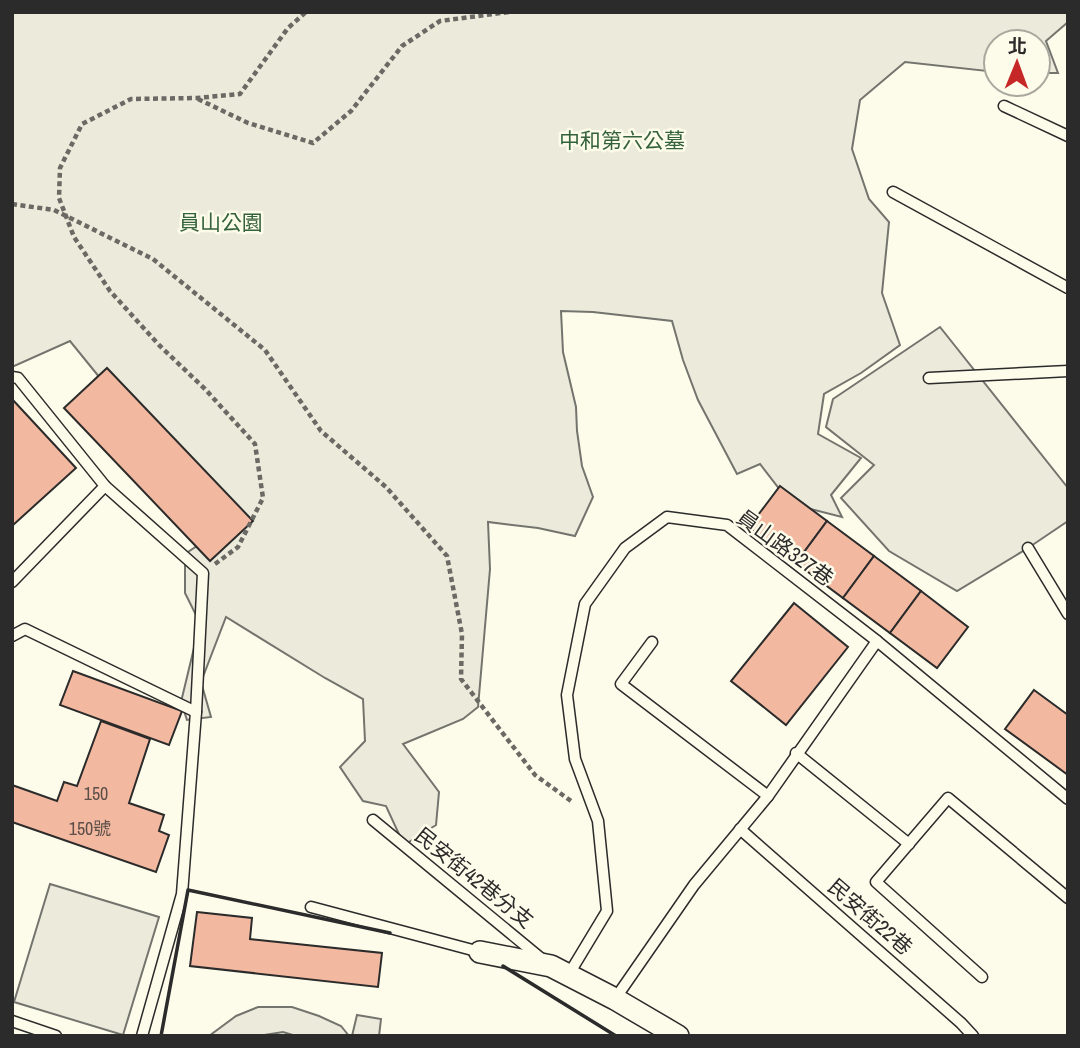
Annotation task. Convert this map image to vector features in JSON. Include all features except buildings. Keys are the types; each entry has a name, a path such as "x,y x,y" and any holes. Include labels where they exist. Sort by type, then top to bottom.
{"street":[{"path":"480,952 560,970 678,1036"}],"lane":[{"path":"1004,106 1068,136"},
{"path":"893,192 1068,288"},
{"path":"929,378 1068,371"},
{"path":"12,377 18,378 105,486 203,573 182,894 142,1036"},
{"path":"12,582 105,486"},
{"name":"員山路327巷","path":"560,970 607,911 598,821 575,759 567,695 585,604 625,548 667,517 727,525 877,641 1068,799"},
{"path":"1028,548 1068,614"},
{"path":"12,636 25,629 196,712"},
{"path":"615,999 694,885 768,796 877,641"},
{"path":"652,642 621,684 768,796"},
{"path":"796,753 909,844"},
{"path":"982,977 876,882 948,798 1068,898"},
{"name":"民安街42巷分支","path":"373,820 560,970"},
{"name":"民安街22巷","path":"740,829 973,1036"},
{"path":"311,906 480,952"},
{"path":"12,1021 56,1036"}],"path":[{"path":"203,573 238,547 263,498 255,444 110,291 74,237 59,198 60,168 82,124 131,99 240,94 288,28 306,12"},
{"path":"197,98 248,123 313,143 351,111 402,46 440,20 509,12"},
{"path":"12,204 54,210 153,259 265,350 321,431 386,487 447,556 462,634 461,679 535,775 598,821"}],"green space":[{"path":"12,12 1068,12 1068,22 1052,36 1052,28 982,28 982,70 905,62 860,100 852,149 869,199 889,222 882,293 900,345 861,373 824,394 818,434 861,458 831,495 842,517 791,504 760,464 737,474 698,400 672,321 561,311 563,352 576,407 582,466 593,497 575,536 488,522 490,569 478,707 463,719 403,744 439,792 436,825 404,845 386,806 363,801 340,767 365,741 363,699 226,617 201,682 211,717 187,720 181,702 200,623 185,593 185,554 231,523 70,341 12,367"},
{"path":"1052,57 1058,73 1052,73"},
{"path":"50,884 159,917 123,1035 14,1002"},
{"path":"258,1007 292,1007 341,1026 349,1036 296,1036 283,1032 258,1036 209,1036 236,1016"},
{"path":"357,1015 381,1019 379,1036 352,1036"}],"shaded area":[{"path":"940,327 1068,488 1068,521 957,591 889,551 841,498 874,465 826,427 833,399"}],"wall":[{"path":"161,1036 188,890 390,933"},
{"path":"503,966 616,1036"}],"park label":[{"name":"中和第六公墓","path":"622,141"},
{"name":"員山公園","path":"221,223"}]}
